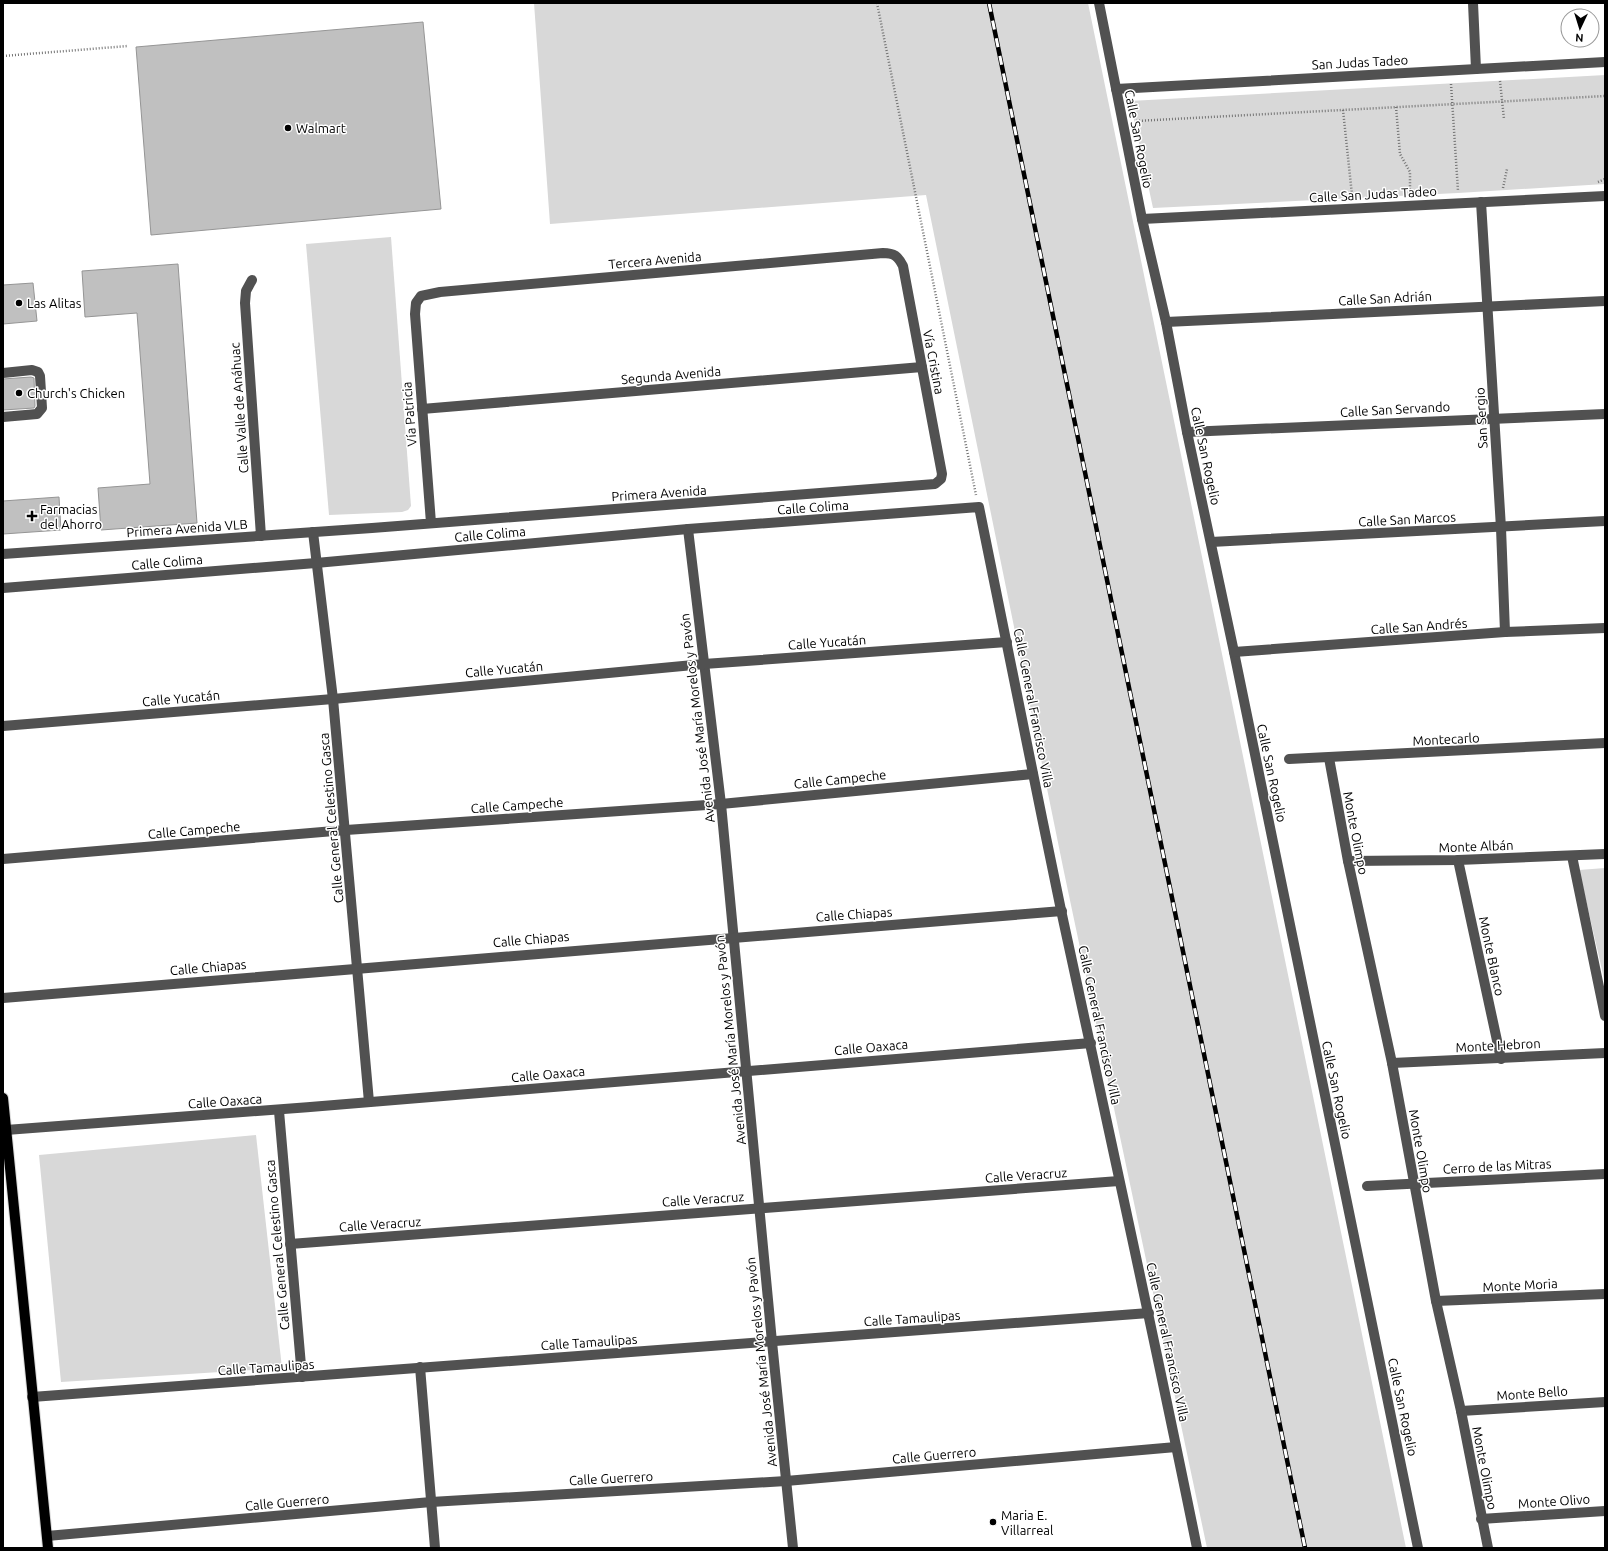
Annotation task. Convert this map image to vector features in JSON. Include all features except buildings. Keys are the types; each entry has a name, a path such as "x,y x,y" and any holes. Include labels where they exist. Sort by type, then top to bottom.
{"main road":[{"path":"3,1098 48,1548"}],"street":[{"name":"Calle San Rogelio","path":"1099,3 1142,219 1166,322 1187,432 1234,652 1418,1548"},
{"path":"1472,3 1476,69"},
{"name":"San Judas Tadeo","path":"1116,88 1605,62"},
{"name":"Calle San Judas Tadeo","path":"1142,219 1605,196"},
{"name":"San Sergio","path":"1481,202 1501,528 1505,632"},
{"name":"Tercera Avenida","path":"416,302 421,296 440,292 883,253 893,254 898,257"},
{"name":"Vía Cristina","path":"898,257 902,266 942,474"},
{"name":"Calle Valle de Anáhuac","path":"252,280 246,291 245,303 261,536"},
{"name":"Calle San Adrián","path":"1166,322 1605,301"},
{"name":"Vía Patricia","path":"416,302 415,314 431,523"},
{"name":"Segunda Avenida","path":"422,409 922,368"},
{"path":"3,373 32,370 38,372 40,376 42,408 37,414 3,417"},
{"name":"Calle San Servando","path":"1187,432 1605,414"},
{"name":"Primera Avenida","path":"372,528 926,485 935,484 939,481 942,474"},
{"name":"Calle Colima","path":"3,588 316,563 688,529 979,507"},
{"name":"Calle General Francisco Villa","path":"979,507 1033,774 1119,1181 1149,1313 1197,1548"},
{"name":"Calle San Marcos","path":"1211,542 1501,528 1605,521"},
{"name":"Primera Avenida VLB","path":"3,554 372,528"},
{"name":"Avenida José María Morelos y Pavón","path":"688,529 720,804 793,1548"},
{"name":"Calle General Celestino Gasca","path":"313,532 333,699 346,830 369,1102"},
{"name":"Calle San Andrés","path":"1234,652 1505,632 1605,628"},
{"name":"Calle Yucatán","path":"3,726 333,699 704,664 1007,642"},
{"name":"Montecarlo","path":"1289,759 1605,743"},
{"name":"Monte Olimpo","path":"1329,758 1348,861 1392,1063 1413,1184 1436,1301 1461,1411 1488,1548"},
{"name":"Calle Campeche","path":"3,859 346,830 720,804 1033,774"},
{"name":"Monte Albán","path":"1348,861 1458,860 1605,854"},
{"path":"1572,856 1605,1016"},
{"name":"Monte Blanco","path":"1458,860 1501,1059"},
{"name":"Calle Chiapas","path":"3,998 732,936 1062,911"},
{"name":"Calle Oaxaca","path":"5,1130 278,1110 746,1070 1091,1043"},
{"name":"Monte Hebron","path":"1392,1063 1605,1053"},
{"name":"Calle General Celestino Gasca","path":"278,1110 302,1377"},
{"name":"Cerro de las Mitras","path":"1367,1186 1605,1174"},
{"name":"Calle Veracruz","path":"290,1244 1119,1181"},
{"name":"Monte Moria","path":"1436,1301 1605,1294"},
{"name":"Calle Tamaulipas","path":"32,1397 1149,1313"},
{"path":"420,1368 434,1548"},
{"name":"Monte Bello","path":"1461,1411 1605,1402"},
{"name":"Calle Guerrero","path":"47,1536 431,1502 786,1481 1176,1447"},
{"name":"Monte Olivo","path":"1482,1519 1605,1510"}],"path":[{"path":"877,3 979,507"},
{"path":"3,56 128,46"},
{"path":"1500,81 1504,119"},
{"path":"1451,83 1458,193"},
{"path":"1134,121 1604,96 1605,101"},
{"path":"1396,107 1400,154 1411,175 1410,195"},
{"path":"1343,110 1352,198"},
{"path":"1502,191 1507,169"}],"shaded area":[{"path":"534,3 1088,3 1406,1548 1207,1548 1064,872 926,195 550,224"},
{"path":"1605,75 1605,184 1458,193 1153,208 1130,101"},
{"path":"391,237 411,506 408,510 402,512 329,515 306,244"},
{"path":"1605,868 1605,983 1579,870"},
{"path":"256,1135 282,1368 61,1382 39,1155"}],"railway":[{"path":"989,3 1305,1548"}],"place":[{"name":"Walmart","path":"288,128"},
{"name":"Las Alitas","path":"19,303"},
{"name":"Church's Chicken","path":"19,393"},
{"name":"Farmacias del Ahorro","path":"32,516"},
{"name":"Maria E. Villarreal","path":"993,1522"}]}
